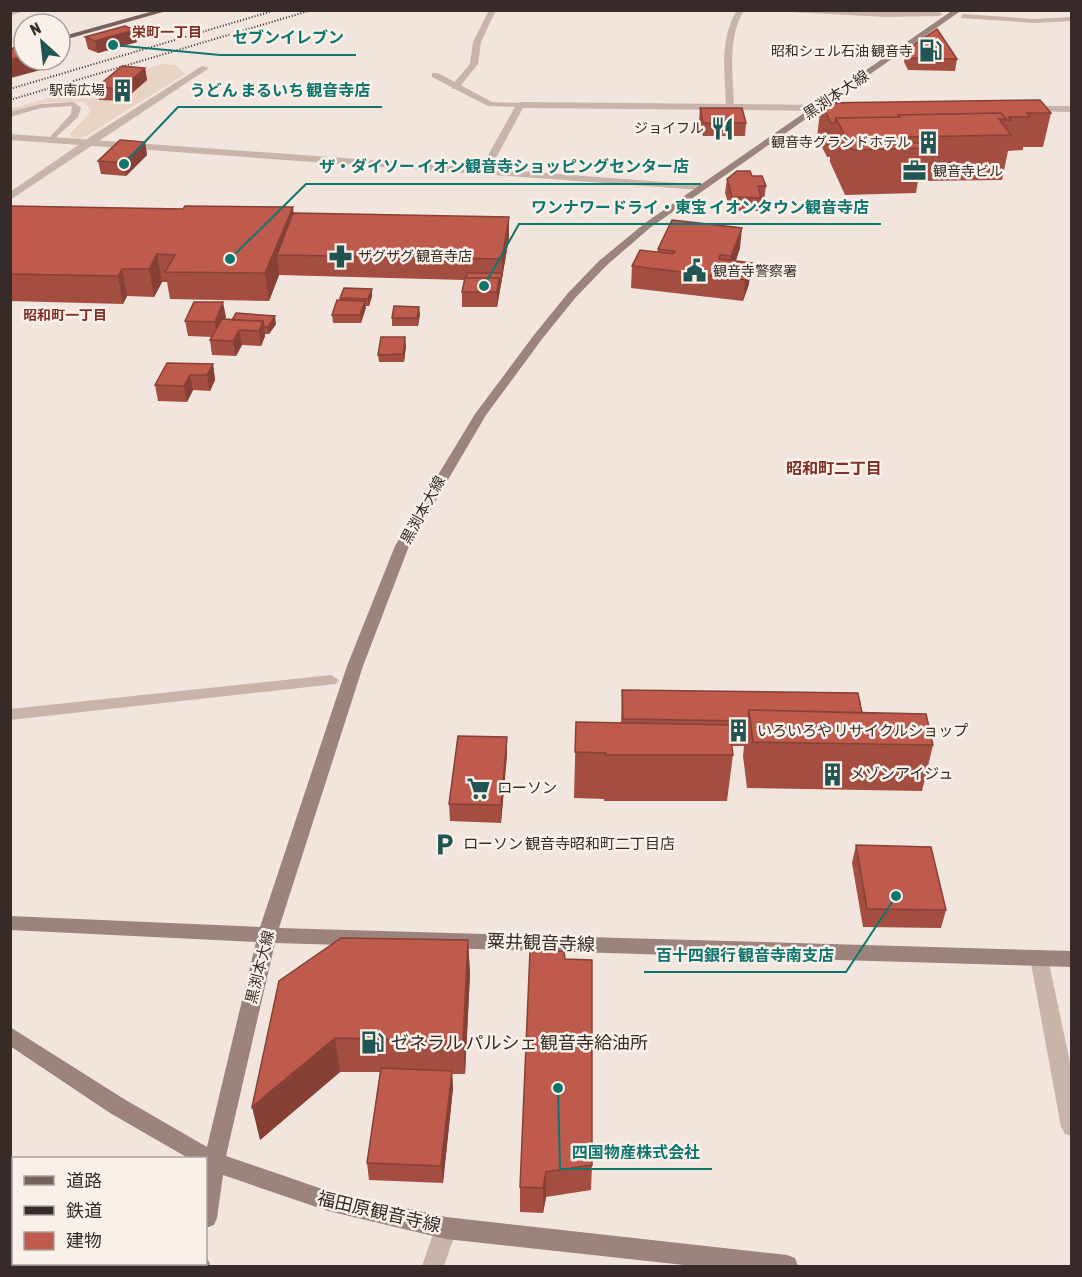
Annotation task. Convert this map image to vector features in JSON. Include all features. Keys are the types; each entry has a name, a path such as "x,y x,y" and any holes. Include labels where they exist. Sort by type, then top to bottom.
{"main road":[{"path":"72,36 166,10"},
{"name":"黒渕本大線","path":"207,1211 214,1162 267,935 355,666 402,546 443,474 481,414 572,295 603,263 648,225 701,187 961,13"},
{"name":"粟井観音寺線","path":"10,923 267,935 1071,959"},
{"name":"福田原観音寺線","path":"10,1035 117,1106 205,1157"},
{"name":"福田原観音寺線","path":"207,1158 327,1201 446,1228 787,1266"}],"street":[{"path":"10,14 18,10"},
{"path":"455,87 474,64 477,42 494,10"},
{"path":"730,106 730,32 734,18 741,10"},
{"path":"754,10 939,14"},
{"path":"961,13 1035,21 1071,20"},
{"path":"10,197 87,143 205,68"},
{"path":"484,172 520,105 841,108"},
{"path":"1018,109 1071,109"},
{"path":"10,137 701,187"},
{"path":"10,715 331,680"},
{"path":"1039,958 1071,1127"},
{"path":"433,1266 446,1228"}],"lane":[{"path":"435,75 491,104 520,105"},
{"path":"10,115 41,106 74,104 77,108 75,115 51,140"}],"shaded area":[{"path":"163,64 176,65 185,74 86,136 79,138 72,137 70,134 91,109 83,102 47,102 11,113 11,109"}],"building":[{"path":"125,26 135,30 95,41 85,37"},
{"path":"937,29 957,59 910,58 906,50"},
{"path":"122,66 145,68 121,89 97,87"},
{"path":"1040,100 1051,113 1027,113 1030,117 1009,117 1011,120 1005,120 1001,113 836,118 835,123 831,123 821,103"},
{"path":"700,108 742,108 746,123 703,123"},
{"path":"1001,113 1006,119 999,119 1011,135 908,137 912,143 920,143 923,148 852,150 836,118 900,117 898,115"},
{"path":"120,140 145,142 123,163 98,161"},
{"path":"737,171 750,171 752,176 762,176 766,186 758,186 761,198 732,197 727,179"},
{"path":"10,206 183,209 185,206 293,207 265,273 165,272 175,255 157,254 149,269 122,269 118,276 10,274"},
{"path":"293,213 509,217 502,259 277,255"},
{"path":"672,220 742,228 731,256 720,255 719,259 752,263 745,280 632,266 640,250 673,254 675,251 658,249"},
{"path":"467,273 502,273 500,286 499,278 466,278"},
{"path":"465,278 499,278 497,292 462,292"},
{"path":"344,288 372,289 368,299 340,298"},
{"path":"337,300 365,301 360,315 332,315"},
{"path":"194,302 223,302 215,322 185,321"},
{"path":"394,306 419,307 417,318 392,318"},
{"path":"236,313 275,316 268,327 264,327 263,321 232,320"},
{"path":"222,319 263,321 259,331 239,330 233,341 210,340"},
{"path":"381,337 405,337 403,354 378,355"},
{"path":"167,363 213,364 207,375 190,375 184,386 155,385"},
{"path":"622,690 858,693 862,713 749,710 748,721 623,719"},
{"path":"749,710 926,714 933,745 753,742"},
{"path":"576,722 729,725 733,755 606,755 606,753 575,752"},
{"name":"ローソン","path":"458,736 507,737 501,805 449,804"},
{"path":"856,845 931,847 946,910 867,909"},
{"name":"ゼネラル パルシェ 観音寺給油所","path":"341,938 468,940 463,1041 335,1038 252,1107 279,981"},
{"path":"530,951 564,951 565,959 592,960 592,1165 546,1172 543,1188 520,1187"},
{"path":"381,1068 452,1071 441,1166 367,1163"}],"railway":[{"path":"10,89 276,10"},
{"path":"10,100 312,10"}],"place":[{"name":"セブンイレブン","path":"113,45"},
{"name":"昭和シェル石油 観音寺","path":"931,51"},
{"name":"駅南広場","path":"123,90"},
{"name":"ジョイフル","path":"722,128"},
{"name":"観音寺グランドホテル","path":"929,142"},
{"name":"うどん まるいち 観音寺店","path":"124,164"},
{"name":"観音寺ビル","path":"915,171"},
{"name":"ザグザグ 観音寺店","path":"340,256"},
{"name":"ザ・ダイソー イオン観音寺ショッピングセンター店","path":"230,259"},
{"name":"観音寺警察署","path":"695,271"},
{"name":"ワンナワードライ・東宝 イオンタウン観音寺店","path":"484,286"},
{"name":"いろいろや リサイクルショップ","path":"739,731"},
{"name":"メゾンアイジュ","path":"832,774"},
{"name":"ローソン","path":"479,788"},
{"name":"ローソン 観音寺昭和町二丁目店","path":"445,844"},
{"name":"百十四銀行 観音寺南支店","path":"896,896"},
{"name":"ゼネラル パルシェ 観音寺給油所","path":"373,1043"},
{"name":"四国物産株式会社","path":"558,1088"}],"district":[{"name":"栄町一丁目","path":"167,32"},
{"name":"昭和町一丁目","path":"65,315"},
{"name":"昭和町二丁目","path":"834,468"}]}
